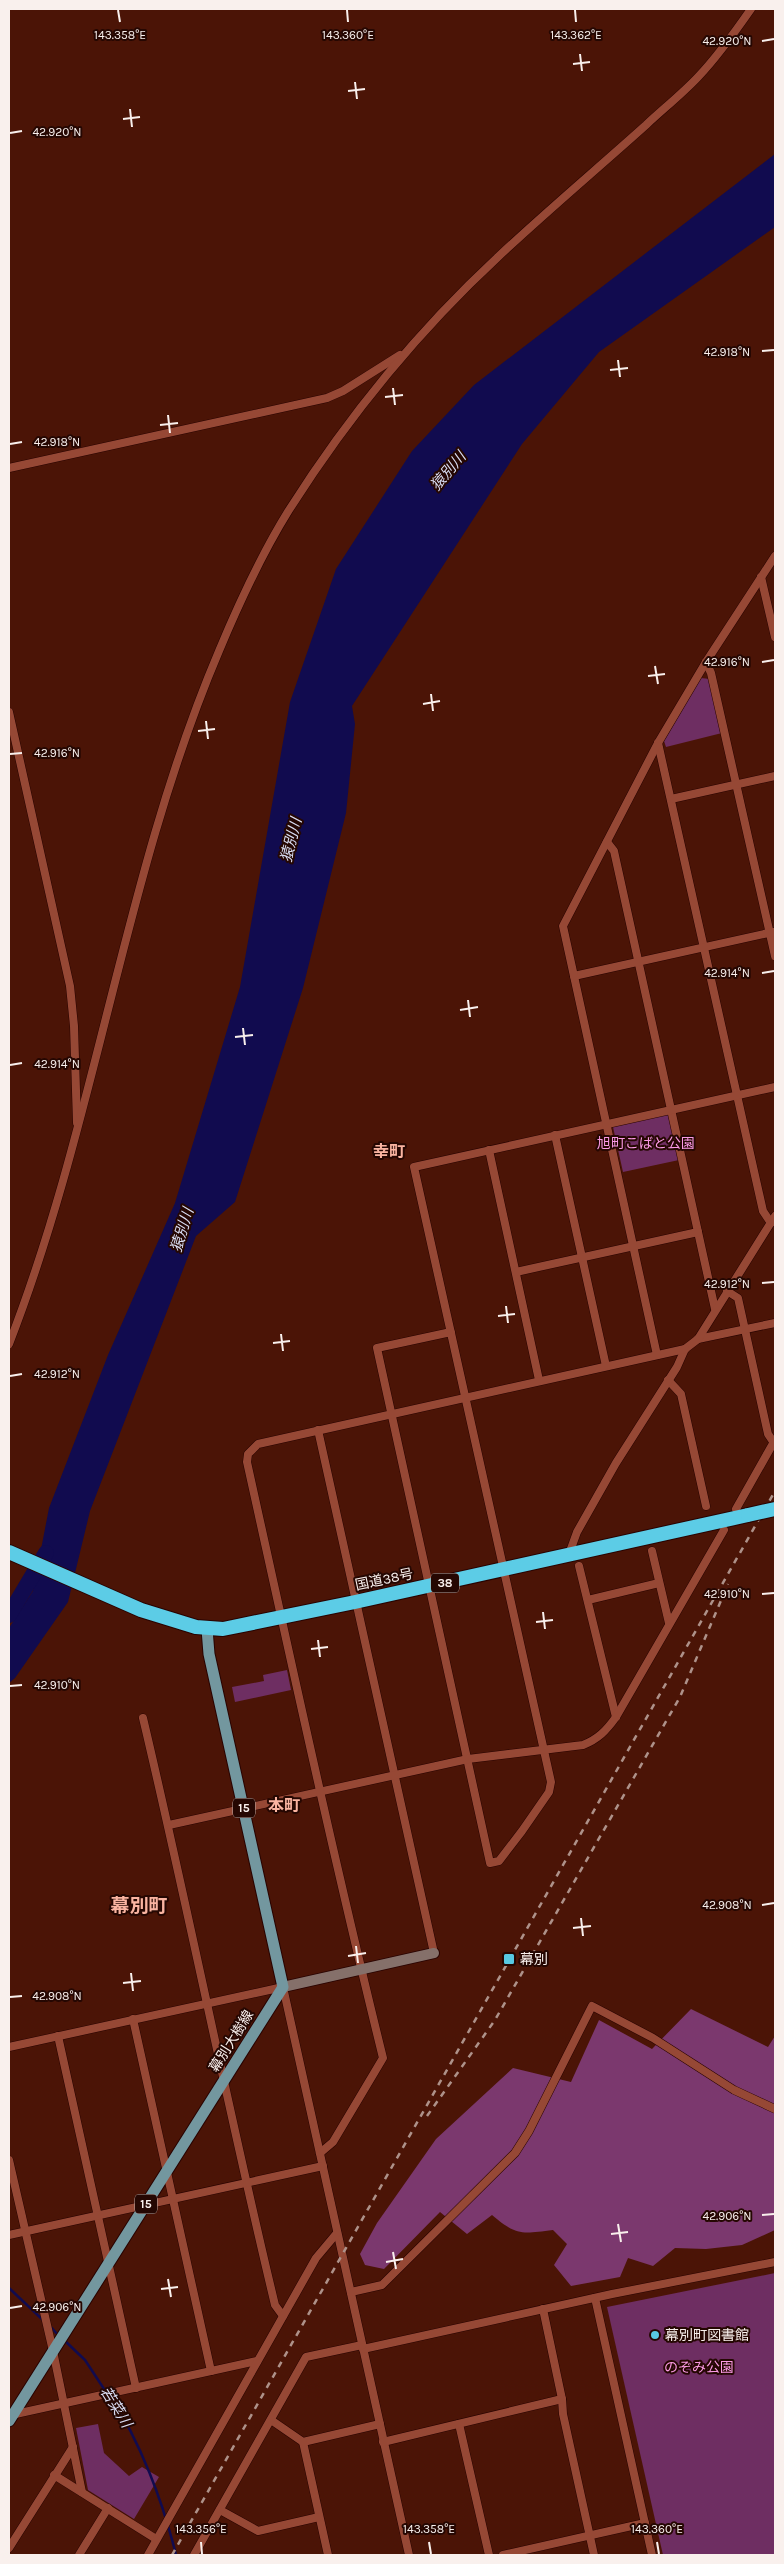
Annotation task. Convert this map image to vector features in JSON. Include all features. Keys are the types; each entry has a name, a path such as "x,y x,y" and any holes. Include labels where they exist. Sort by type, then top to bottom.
{"highway":[{"name":"国道38号","path":"9,1552 141,1610 207,1629 223,1629 504,1570 742,1512 775,1509"}],"main road":[{"name":"15","path":"207,1629 209,1654 283,1987"},
{"path":"283,1987 434,1953"},
{"name":"幕別大樹線","path":"10,2417 283,1987"}],"street":[{"path":"9,1344 49,1230 89,1092 142,877 179,755 209,674 259,563 289,510 329,452 404,353 450,302 500,255 697,79 751,9"},
{"path":"9,468 327,398 343,391 404,353"},
{"path":"657,1355 563,926 658,744 706,662 775,556"},
{"path":"761,577 774,623 775,637"},
{"path":"706,662 711,672 736,785 773,932 775,956"},
{"path":"9,712 70,986 74,1026 77,1130"},
{"path":"569,1554 577,1532 616,1463 668,1380 685,1349 698,1339 773,1219 763,1211 658,744"},
{"path":"671,799 775,776"},
{"path":"607,842 614,851 715,1309"},
{"path":"574,976 773,932"},
{"path":"451,1332 377,1348 490,1863 499,1860 549,1792 551,1782 451,1332 414,1167 775,1087"},
{"path":"555,1135 606,1366"},
{"path":"489,1150 539,1380"},
{"path":"516,1272 698,1232"},
{"path":"727,1291 738,1298 768,1434 775,1441 742,1512"},
{"path":"698,1339 775,1323"},
{"path":"320,2153 333,2142 383,2058 360,1969 281,1617 247,1462 248,1454 258,1444 685,1349"},
{"path":"668,1380 681,1394 706,1506"},
{"path":"318,1430 434,1953"},
{"path":"169,1825 468,1759 583,1745 594,1740 604,1733 616,1717 724,1530"},
{"path":"652,1551 669,1624"},
{"path":"579,1566 616,1717"},
{"path":"588,1600 660,1583"},
{"path":"143,1718 169,1825 167,1831 225,2080 245,2182 275,2305 283,2316"},
{"path":"9,2047 283,1987 409,2555"},
{"path":"350,2292 382,2285 515,2153 530,2132 592,2006 653,2038 734,2090 775,2109"},
{"path":"133,2019 211,2371"},
{"path":"58,2036 110,2261 136,2388"},
{"path":"9,2160 53,2351 82,2492"},
{"path":"9,2235 322,2166"},
{"path":"148,2555 316,2258 337,2233"},
{"path":"194,2555 306,2357 775,2262"},
{"path":"595,2298 652,2555"},
{"path":"543,2309 562,2399 563,2414 594,2555"},
{"path":"10,2417 64,2403 257,2361"},
{"path":"383,2442 562,2399"},
{"path":"271,2420 303,2442 328,2555"},
{"path":"303,2442 380,2424"},
{"path":"460,2424 489,2555"},
{"path":"9,2548 73,2447"},
{"path":"54,2475 156,2539"},
{"path":"79,2555 108,2508"},
{"path":"220,2510 258,2531 319,2517"},
{"path":"503,2555 645,2523"}],"green space":[{"path":"701,678 710,679 722,733 666,747 664,741"},
{"name":"旭町こばと公園","path":"669,1114 679,1160 623,1172 613,1127"},
{"path":"287,1670 291,1690 235,1702 232,1687 264,1681 263,1675"},
{"name":"のぞみ公園","path":"775,2273 775,2555 663,2555 607,2307"},
{"path":"98,2424 104,2453 129,2476 142,2467 159,2477 134,2519 88,2490 76,2428"}],"shaded area":[{"path":"691,2009 768,2047 775,2036 775,2230 742,2245 706,2249 675,2248 653,2266 628,2258 620,2277 571,2286 554,2265 567,2244 553,2230 520,2232 508,2227 492,2215 467,2234 440,2212 384,2269 365,2265 360,2254 377,2223 436,2139 513,2068 571,2082 599,2020 652,2049"}],"water":[{"path":"775,154 775,227 599,352 522,444 352,706 355,724 346,813 303,988 235,1202 196,1236 90,1511 68,1602 15,1678 9,1683 9,1628 33,1591 49,1508 108,1355 175,1203 240,987 290,702 336,569 412,451 474,385"}],"waterway":[{"name":"猿別川","path":"9,1615 46,1553"},
{"name":"若菜川","path":"9,2288 44,2321"},
{"name":"若菜川","path":"50,2326 58,2335"},
{"name":"若菜川","path":"64,2340 85,2360 106,2392"},
{"name":"若菜川","path":"110,2396 141,2452 157,2493 176,2555"}],"railway":[{"path":"172,2555 775,1491"},
{"path":"427,2116 495,2020 680,1697 728,1584"}],"place":[{"name":"幕別","path":"509,1959"},
{"name":"幕別町図書館","path":"655,2335"}],"district":[{"name":"幸町","path":"389,1151"},
{"name":"本町","path":"284,1805"},
{"name":"幕別町","path":"139,1905"}]}
